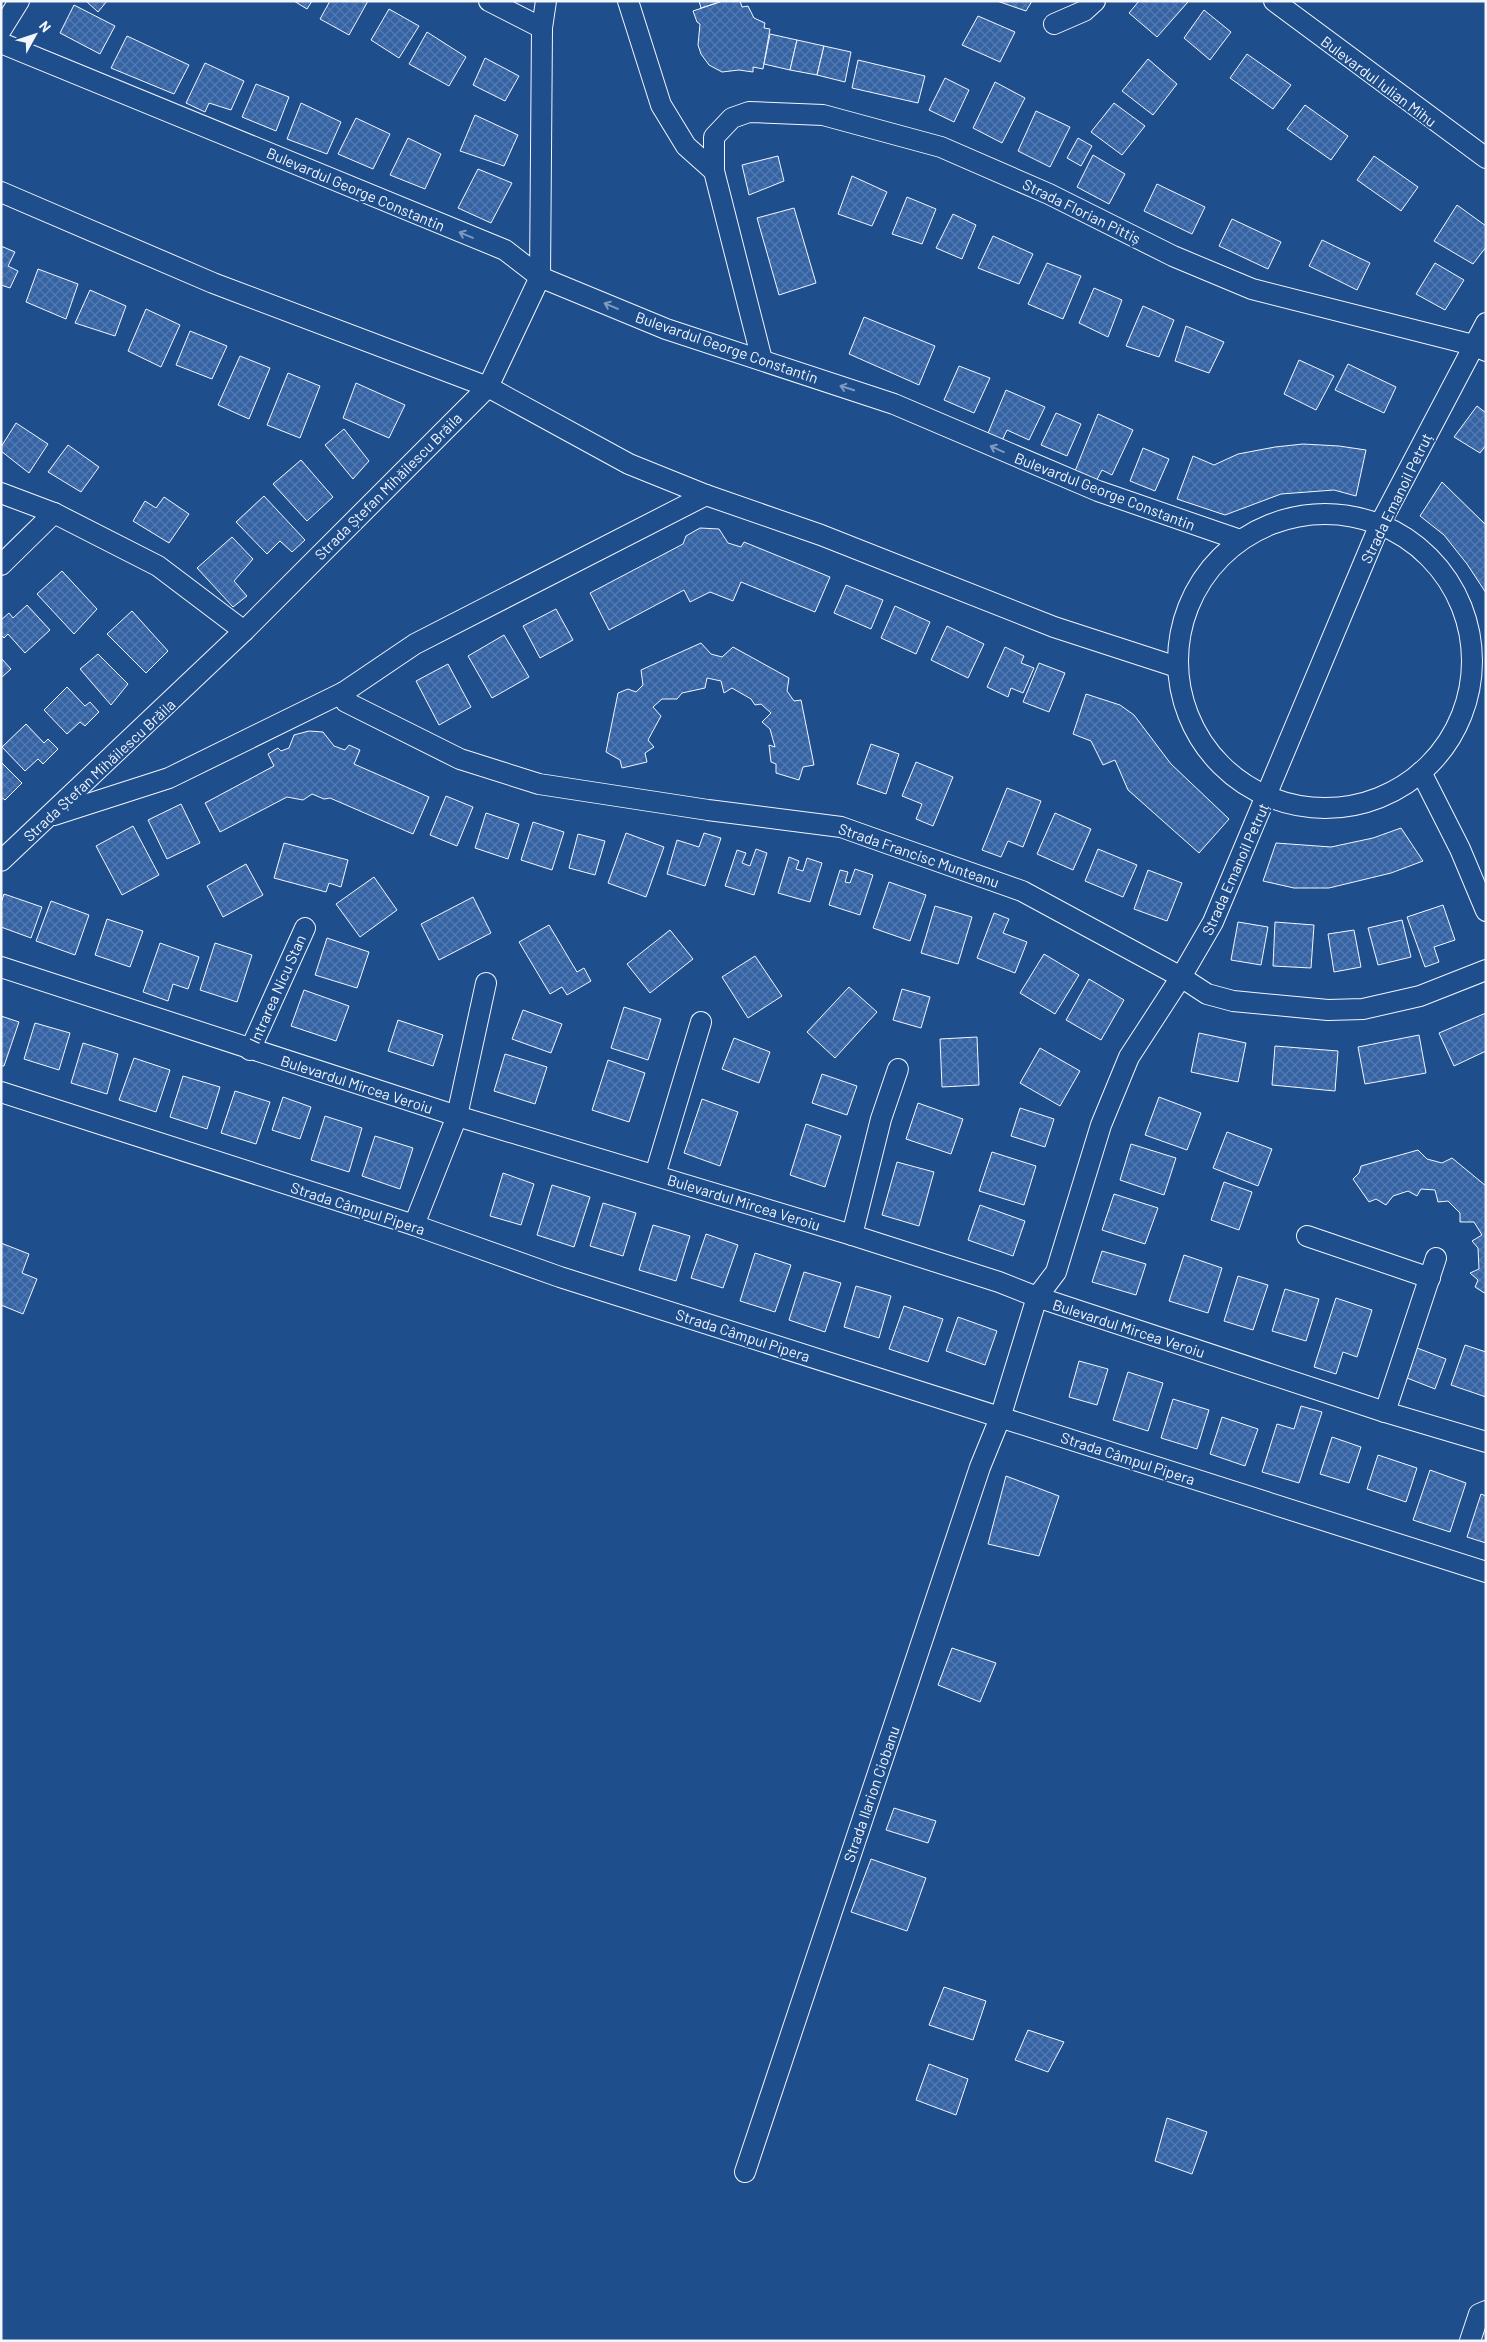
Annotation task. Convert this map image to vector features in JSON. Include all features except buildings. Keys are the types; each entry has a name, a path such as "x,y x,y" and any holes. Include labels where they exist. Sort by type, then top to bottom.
{"street":[{"path":"1,30 18,1"},
{"path":"489,1 542,28"},
{"name":"Strada Ștefan Mihăilescu Brăila","path":"1,862 244,631 488,387 540,277 542,28 546,1"},
{"path":"628,1 661,105 686,146 714,171"},
{"path":"1054,24 1084,11 1095,1"},
{"name":"Bulevardul Iulian Mihu","path":"1274,1 1486,158"},
{"name":"Bulevardul George Constantin","path":"1,43 505,250 540,277 666,329 894,404 1098,491 1240,540"},
{"name":"Strada Florian Pittiș","path":"762,360 714,171 714,137 732,118 750,112 823,115 941,147 1049,194 1173,256 1252,289 1479,348"},
{"path":"1,192 213,283 488,387 629,464 706,495 821,534 1054,627 1177,667"},
{"name":"Strada Emanoil Petruț","path":"1000,1418 1037,1298 1056,1272 1102,1125 1129,1057 1181,977 1213,922 1380,524 1479,348 1486,323"},
{"path":"1,493 54,513 158,566 244,631"},
{"path":"49,816 168,778 344,692 415,644 706,495"},
{"path":"1,565 54,513"},
{"path":"1322,513 1352,516 1380,524 1415,544 1443,573 1462,608 1478,647 1462,716 1445,746 1421,772 1387,794 1348,806 1307,807 1267,796 1232,775 1204,744 1185,708 1177,667 1183,618 1205,574 1240,540 1274,523 1293,517 1322,513"},
{"name":"Strada Francisc Munteanu","path":"344,692 346,702 460,759 539,784 708,810 841,827 1022,890 1181,977 1207,994 1233,1001 1328,1010 1363,1009 1420,996 1486,970"},
{"path":"1421,772 1460,849 1486,911"},
{"name":"Intrarea Nicu Stan","path":"250,1050 305,928"},
{"name":"Bulevardul Mircea Veroiu","path":"1,967 250,1050 457,1116 852,1235 999,1282 1037,1298 1385,1412 1486,1442"},
{"path":"414,1225 457,1116 486,983"},
{"path":"655,1175 701,1022"},
{"path":"852,1235 881,1119 898,1069"},
{"name":"Strada Câmpul Pipera","path":"1,1092 414,1225 560,1277 1486,1572"},
{"path":"1307,1236 1430,1278"},
{"path":"1385,1412 1436,1258"},
{"name":"Strada Ilarion Ciobanu","path":"745,2172 974,1485 1000,1418"},
{"path":"1470,2341 1479,2314 1486,2311"}]}
